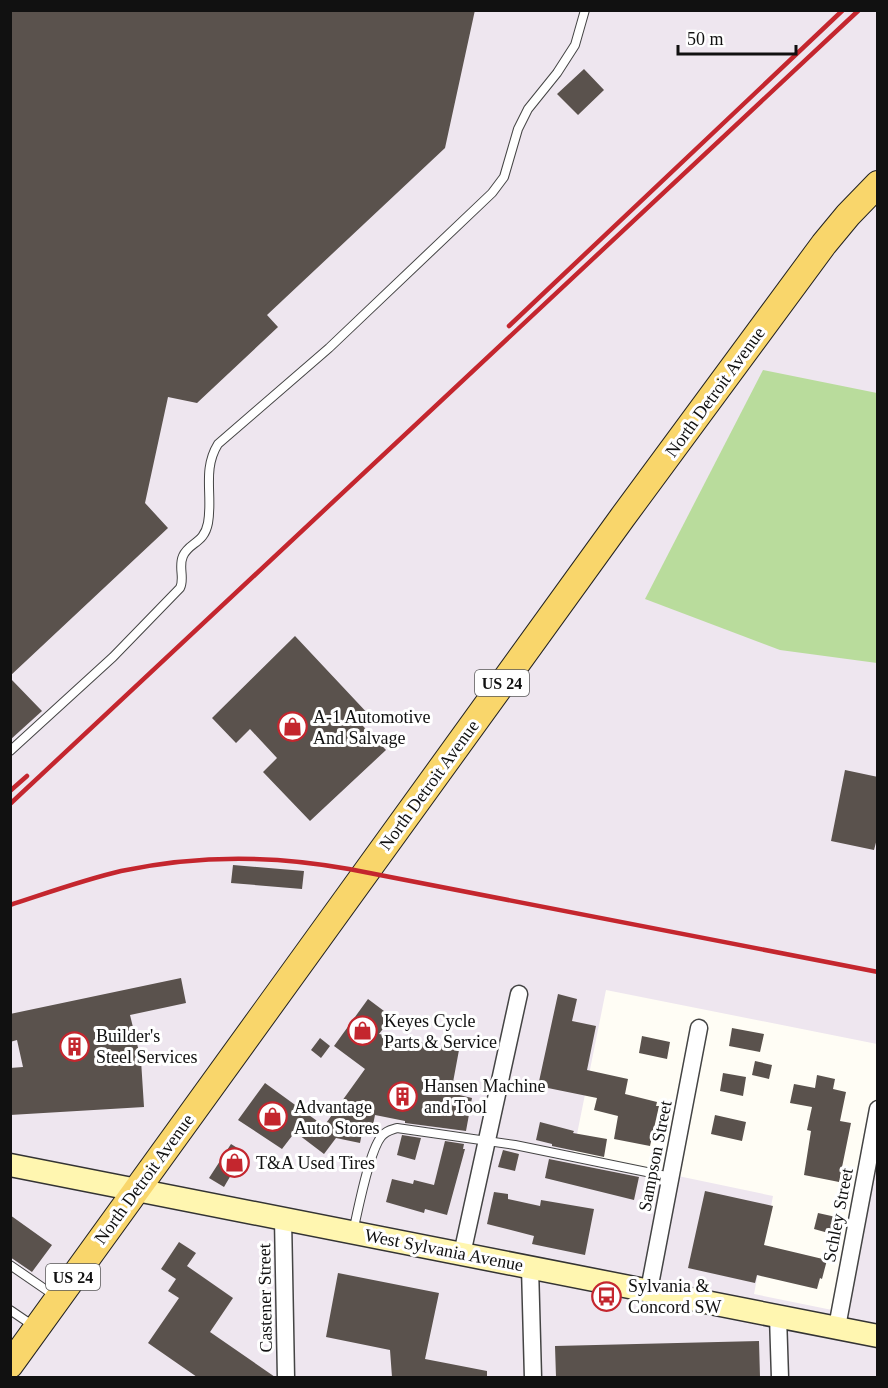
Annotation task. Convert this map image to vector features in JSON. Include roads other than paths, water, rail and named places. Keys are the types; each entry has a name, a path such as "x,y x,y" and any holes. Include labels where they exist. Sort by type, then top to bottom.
{"main road":[{"name":"North Detroit Avenue","path":"12,1361 628,509 824,244 878,184"},
{"name":"West Sylvania Avenue","path":"10,1165 878,1335"}],"street":[{"path":"462,1254 519,994"},
{"name":"Sampson Street","path":"649,1290 699,1028"},
{"name":"Schley Street","path":"837,1328 878,1109"},
{"name":"Castener Street","path":"283,1218 286,1377"},
{"path":"530,1267 533,1377"},
{"path":"778,1316 780,1377"}],"lane":[{"path":"10,752 113,657 180,588 183,582 181,567 183,554 200,540 205,532 209,501 207,473 213,451 218,444 329,348 492,193 504,177 518,129 528,108 557,73 575,45 585,10"},
{"path":"353,1232 377,1143 382,1135 397,1128 526,1147 671,1177"},
{"path":"10,1265 58,1298"},
{"path":"10,1310 37,1328"}],"railway":[{"path":"509,326 843,10"},
{"path":"10,804 859,10"},
{"path":"10,791 27,776"},
{"path":"10,905 93,878 149,866 206,860 292,861 349,869 878,972"}],"place":[{"name":"A-1 Automotive And Salvage","path":"292,727"},
{"name":"Keyes Cycle Parts & Service","path":"363,1031"},
{"name":"Builder's Steel Services","path":"75,1046"},
{"name":"Hansen Machine and Tool","path":"403,1096"},
{"name":"Advantage Auto Stores","path":"273,1117"},
{"name":"T&A Used Tires","path":"235,1163"},
{"name":"Sylvania & Concord SW","path":"607,1296"}]}
